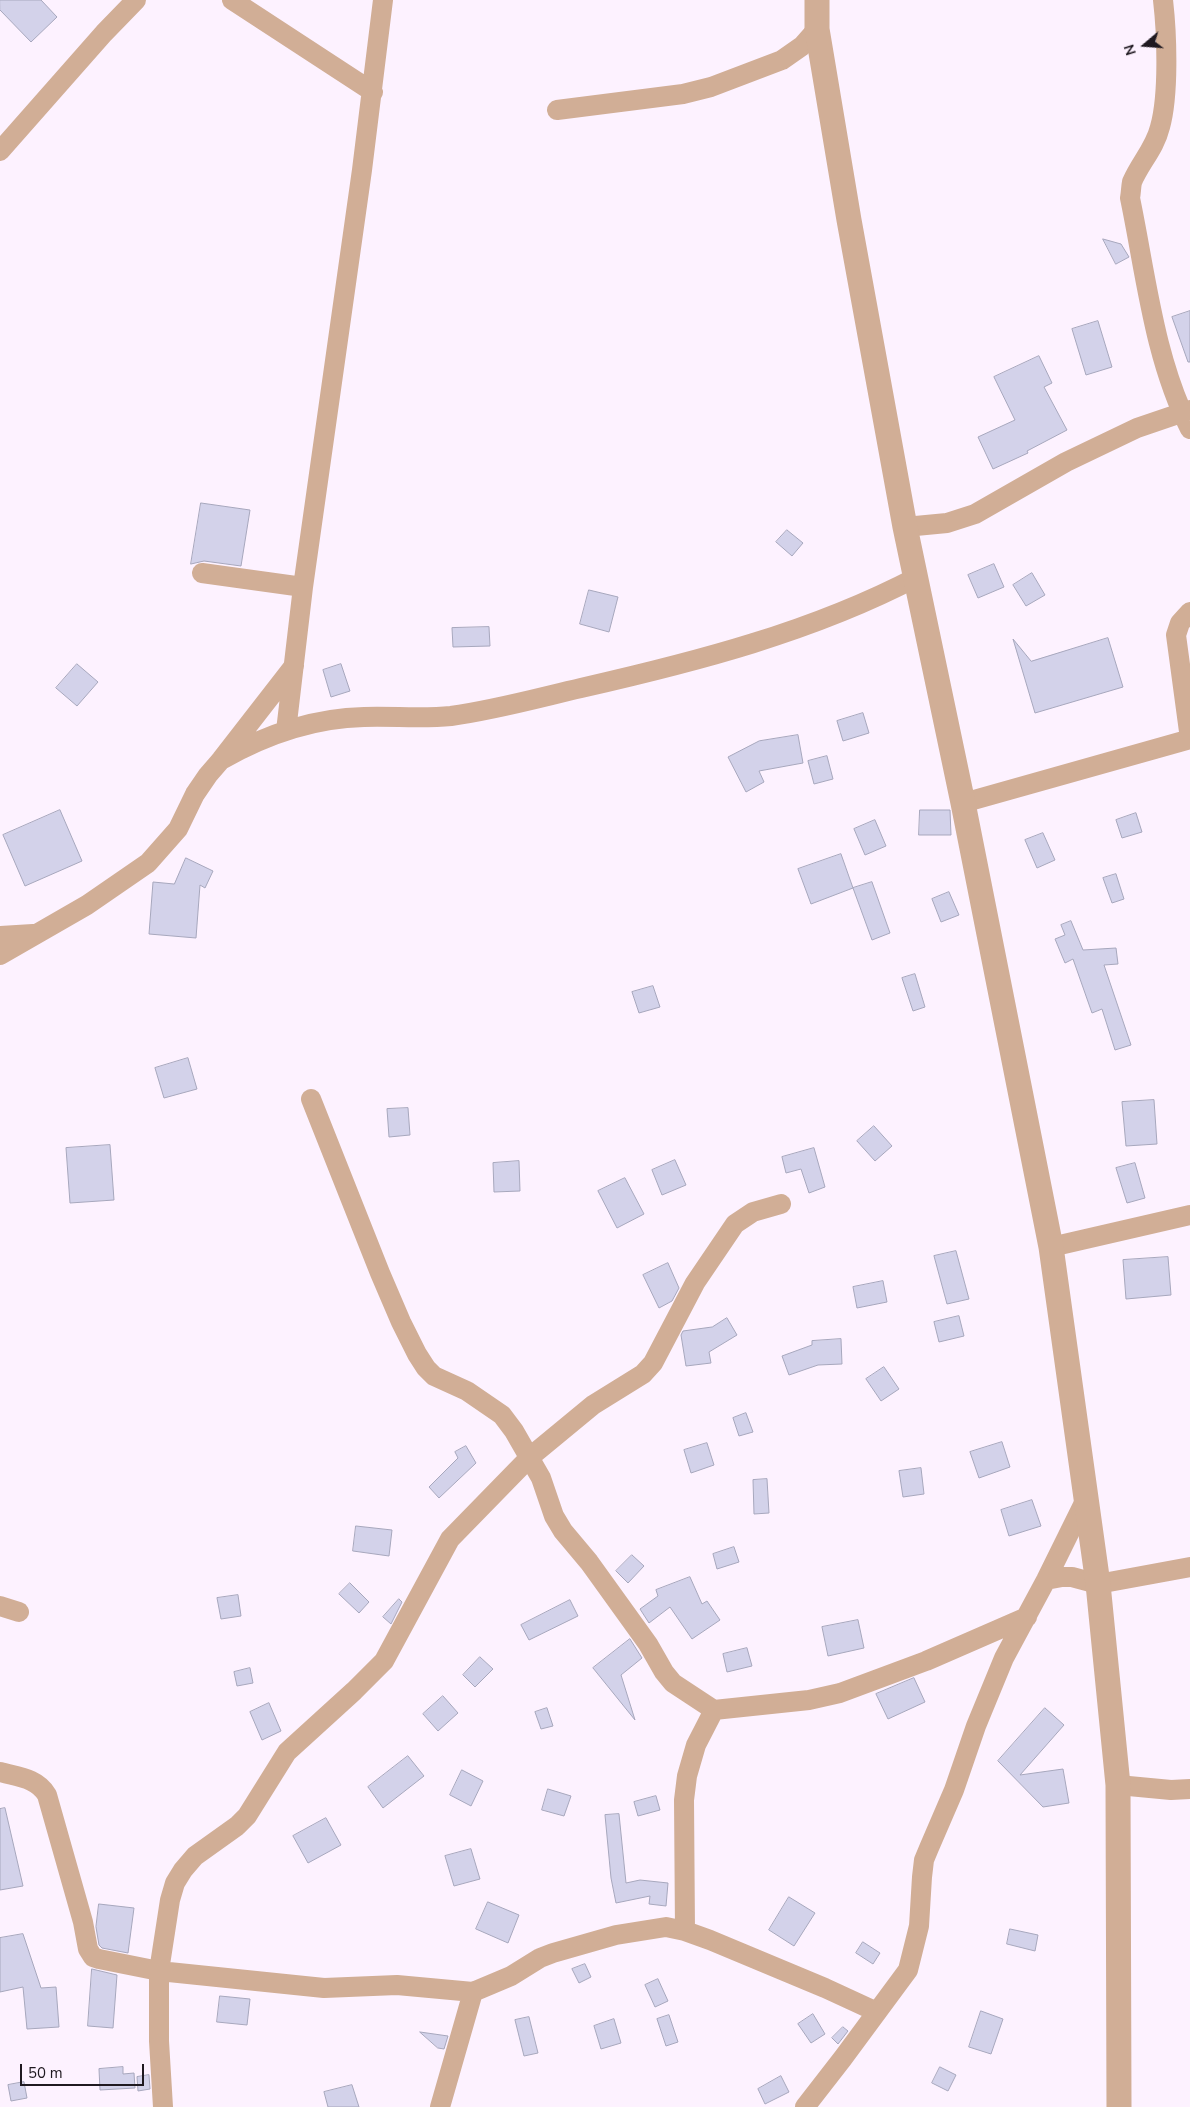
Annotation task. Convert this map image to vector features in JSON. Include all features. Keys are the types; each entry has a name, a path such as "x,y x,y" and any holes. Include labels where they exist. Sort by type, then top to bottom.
{"street":[{"path":"3,140 136,0"},
{"path":"232,0 373,92"},
{"path":"286,731 295,666 302,587 373,92 383,0"},
{"path":"817,0 817,29 849,220 906,527 1051,1247 1098,1584 1118,1786 1118,2107"},
{"path":"906,527 946,523 975,514 1066,462 1137,428 1187,417 1157,338 1130,198 1132,183 1152,149 1160,127 1165,99 1165,16 1163,0"},
{"path":"557,110 683,94 711,87 782,60 802,46 817,29"},
{"path":"202,573 302,587"},
{"path":"221,760 245,747 308,724 341,719 450,716 610,681 705,657 846,611 917,577"},
{"path":"963,803 1190,739 1176,635 1180,623 1190,612"},
{"path":"0,955 87,905 148,863 178,828 195,794 208,775 295,666"},
{"path":"0,936 37,933"},
{"path":"311,1099 400,1322 417,1354 434,1376 467,1391 502,1415 530,1456 541,1478 554,1516 563,1531 589,1562 633,1622 673,1683 714,1710 809,1700 840,1692 926,1662 1026,1617"},
{"path":"163,2107 159,2041 159,1971 170,1900 175,1883 183,1870 196,1856 237,1826 247,1816 287,1752 384,1661 450,1538 530,1456 593,1405 643,1374 653,1363 695,1283 735,1224 753,1212 781,1204"},
{"path":"1051,1247 1190,1215"},
{"path":"805,2107 908,1970 919,1926 924,1860 954,1790 991,1686 1085,1501"},
{"path":"1046,1580 1062,1577 1098,1584 1190,1566"},
{"path":"0,1606 19,1612"},
{"path":"685,1931 684,1800 687,1776 696,1746 714,1710"},
{"path":"0,1772 31,1780 40,1785 48,1795 88,1949 93,1958 159,1971 324,1988 397,1985 473,1992 511,1976 540,1958 616,1934 666,1927 685,1931 825,1988 877,2012"},
{"path":"1118,1786 1171,1790 1190,1789"},
{"path":"440,2107 473,1992"}],"building":[{"path":"0,0 41,0 57,17 31,42 0,10"},
{"path":"1103,239 1121,244 1129,257 1116,264"},
{"path":"1190,311 1190,362 1188,362 1172,317"},
{"path":"1098,321 1112,367 1086,375 1072,329"},
{"path":"1039,356 1052,383 1044,387 1067,430 1027,451 1028,453 993,469 978,437 1015,420 994,377"},
{"path":"201,503 250,510 241,566 204,561 191,564"},
{"path":"787,530 803,543 792,556 776,542"},
{"path":"994,564 1004,587 978,598 968,575"},
{"path":"1032,573 1045,595 1026,606 1013,585"},
{"path":"589,590 618,597 609,632 580,624"},
{"path":"489,627 490,646 453,647 452,628"},
{"path":"1108,638 1123,687 1035,713 1013,639 1031,661"},
{"path":"77,664 98,682 77,706 56,688"},
{"path":"341,664 350,691 331,697 323,670"},
{"path":"863,713 869,733 843,741 837,721"},
{"path":"798,735 803,763 759,771 764,782 746,792 728,757 759,741"},
{"path":"827,756 833,779 814,784 808,761"},
{"path":"60,810 82,861 25,886 3,835"},
{"path":"920,810 950,810 951,835 919,835"},
{"path":"1136,813 1142,832 1122,838 1116,820"},
{"path":"875,820 886,846 865,855 854,829"},
{"path":"1043,833 1055,860 1037,868 1025,840"},
{"path":"841,854 853,888 811,904 798,869"},
{"path":"186,858 213,871 205,888 200,885 196,938 149,934 153,882 174,884"},
{"path":"1116,874 1124,899 1112,903 1103,878"},
{"path":"872,882 890,933 872,940 853,888"},
{"path":"949,892 959,915 941,922 932,899"},
{"path":"1071,921 1083,950 1116,948 1118,964 1104,965 1131,1045 1115,1050 1102,1009 1092,1013 1073,959 1065,963 1055,939 1065,935 1061,925"},
{"path":"915,974 925,1007 913,1011 902,978"},
{"path":"653,986 660,1007 639,1013 632,992"},
{"path":"188,1058 197,1089 164,1098 155,1068"},
{"path":"1154,1100 1157,1144 1126,1146 1122,1102"},
{"path":"408,1108 410,1135 389,1137 387,1109"},
{"path":"874,1126 892,1146 875,1161 857,1141"},
{"path":"110,1145 114,1200 70,1203 66,1148"},
{"path":"814,1148 825,1187 809,1193 801,1169 786,1173 782,1157"},
{"path":"675,1160 686,1185 662,1195 652,1170"},
{"path":"519,1161 520,1191 494,1192 493,1163"},
{"path":"1135,1163 1145,1198 1127,1203 1116,1168"},
{"path":"625,1178 644,1214 617,1228 598,1191"},
{"path":"956,1251 969,1299 947,1304 934,1256"},
{"path":"1168,1257 1171,1295 1126,1299 1123,1260"},
{"path":"668,1263 679,1288 672,1301 659,1308 643,1275"},
{"path":"883,1281 887,1302 857,1308 853,1287"},
{"path":"959,1316 964,1336 939,1342 934,1322"},
{"path":"727,1318 737,1335 709,1352 711,1363 686,1366 681,1335 683,1331 712,1327"},
{"path":"841,1339 842,1364 818,1365 789,1375 782,1356 812,1345 812,1341"},
{"path":"884,1367 899,1389 881,1401 866,1379"},
{"path":"746,1413 753,1432 739,1436 733,1418"},
{"path":"1002,1442 1010,1467 979,1478 970,1452"},
{"path":"707,1443 714,1465 691,1473 684,1450"},
{"path":"466,1446 476,1463 439,1498 429,1487 458,1458 455,1452"},
{"path":"921,1468 924,1494 903,1497 899,1471"},
{"path":"767,1479 769,1513 754,1514 753,1480"},
{"path":"1032,1500 1041,1526 1009,1536 1001,1510"},
{"path":"356,1526 392,1530 389,1556 353,1551"},
{"path":"734,1547 739,1562 717,1569 713,1554"},
{"path":"632,1555 644,1566 628,1583 616,1571"},
{"path":"690,1577 702,1604 707,1601 720,1620 692,1639 670,1607 649,1623 640,1609 658,1596 656,1590"},
{"path":"350,1583 369,1602 359,1613 339,1594"},
{"path":"238,1595 241,1616 221,1619 217,1598"},
{"path":"399,1599 402,1602 391,1624 383,1617"},
{"path":"570,1600 578,1616 529,1640 521,1625"},
{"path":"858,1620 864,1648 828,1656 822,1627"},
{"path":"630,1639 642,1658 621,1675 635,1720 593,1668"},
{"path":"747,1648 752,1666 727,1672 723,1654"},
{"path":"480,1657 493,1669 475,1687 463,1675"},
{"path":"250,1668 253,1683 237,1686 234,1672"},
{"path":"914,1678 925,1702 888,1719 876,1694"},
{"path":"443,1696 458,1713 438,1731 423,1714"},
{"path":"269,1703 281,1731 262,1740 250,1712"},
{"path":"547,1708 553,1726 541,1729 535,1712"},
{"path":"1045,1708 1064,1725 1020,1775 1063,1769 1069,1803 1043,1807 998,1761"},
{"path":"408,1756 424,1776 383,1808 368,1787"},
{"path":"462,1770 483,1781 471,1806 450,1795"},
{"path":"548,1789 571,1796 564,1816 542,1810"},
{"path":"656,1796 660,1810 638,1816 634,1802"},
{"path":"5,1808 23,1886 0,1890 0,1809"},
{"path":"619,1814 626,1883 640,1880 668,1883 666,1906 649,1904 650,1896 616,1903 611,1878 605,1815"},
{"path":"326,1818 341,1845 308,1863 293,1836"},
{"path":"471,1849 480,1879 454,1886 445,1856"},
{"path":"789,1897 815,1913 794,1946 769,1930"},
{"path":"488,1902 519,1915 508,1943 476,1929"},
{"path":"99,1904 134,1908 128,1953 102,1948 99,1945 96,1927"},
{"path":"1010,1929 1038,1935 1035,1951 1007,1944"},
{"path":"23,1934 41,1988 56,1987 59,2027 27,2029 23,1987 0,1992 0,1938"},
{"path":"863,1942 880,1953 873,1964 856,1953"},
{"path":"585,1964 591,1977 579,1983 572,1969"},
{"path":"92,1969 117,1975 113,2028 88,2026"},
{"path":"658,1979 668,2001 655,2007 645,1985"},
{"path":"220,1996 250,1999 247,2025 217,2022"},
{"path":"981,2011 1003,2019 991,2054 969,2047"},
{"path":"813,2014 825,2034 811,2043 798,2024"},
{"path":"669,2015 678,2042 666,2046 657,2019"},
{"path":"529,2017 538,2053 524,2056 515,2020"},
{"path":"614,2019 621,2043 601,2049 594,2026"},
{"path":"843,2027 848,2031 838,2044 832,2038"},
{"path":"420,2032 448,2036 444,2049 438,2048"},
{"path":"123,2067 123,2074 134,2073 135,2088 100,2090 99,2069"},
{"path":"940,2067 956,2075 948,2091 932,2083"},
{"path":"149,2075 150,2089 138,2091 137,2077"},
{"path":"781,2076 789,2092 765,2104 758,2089"},
{"path":"24,2082 27,2098 11,2101 8,2085"},
{"path":"352,2085 359,2107 328,2107 324,2092"}]}
